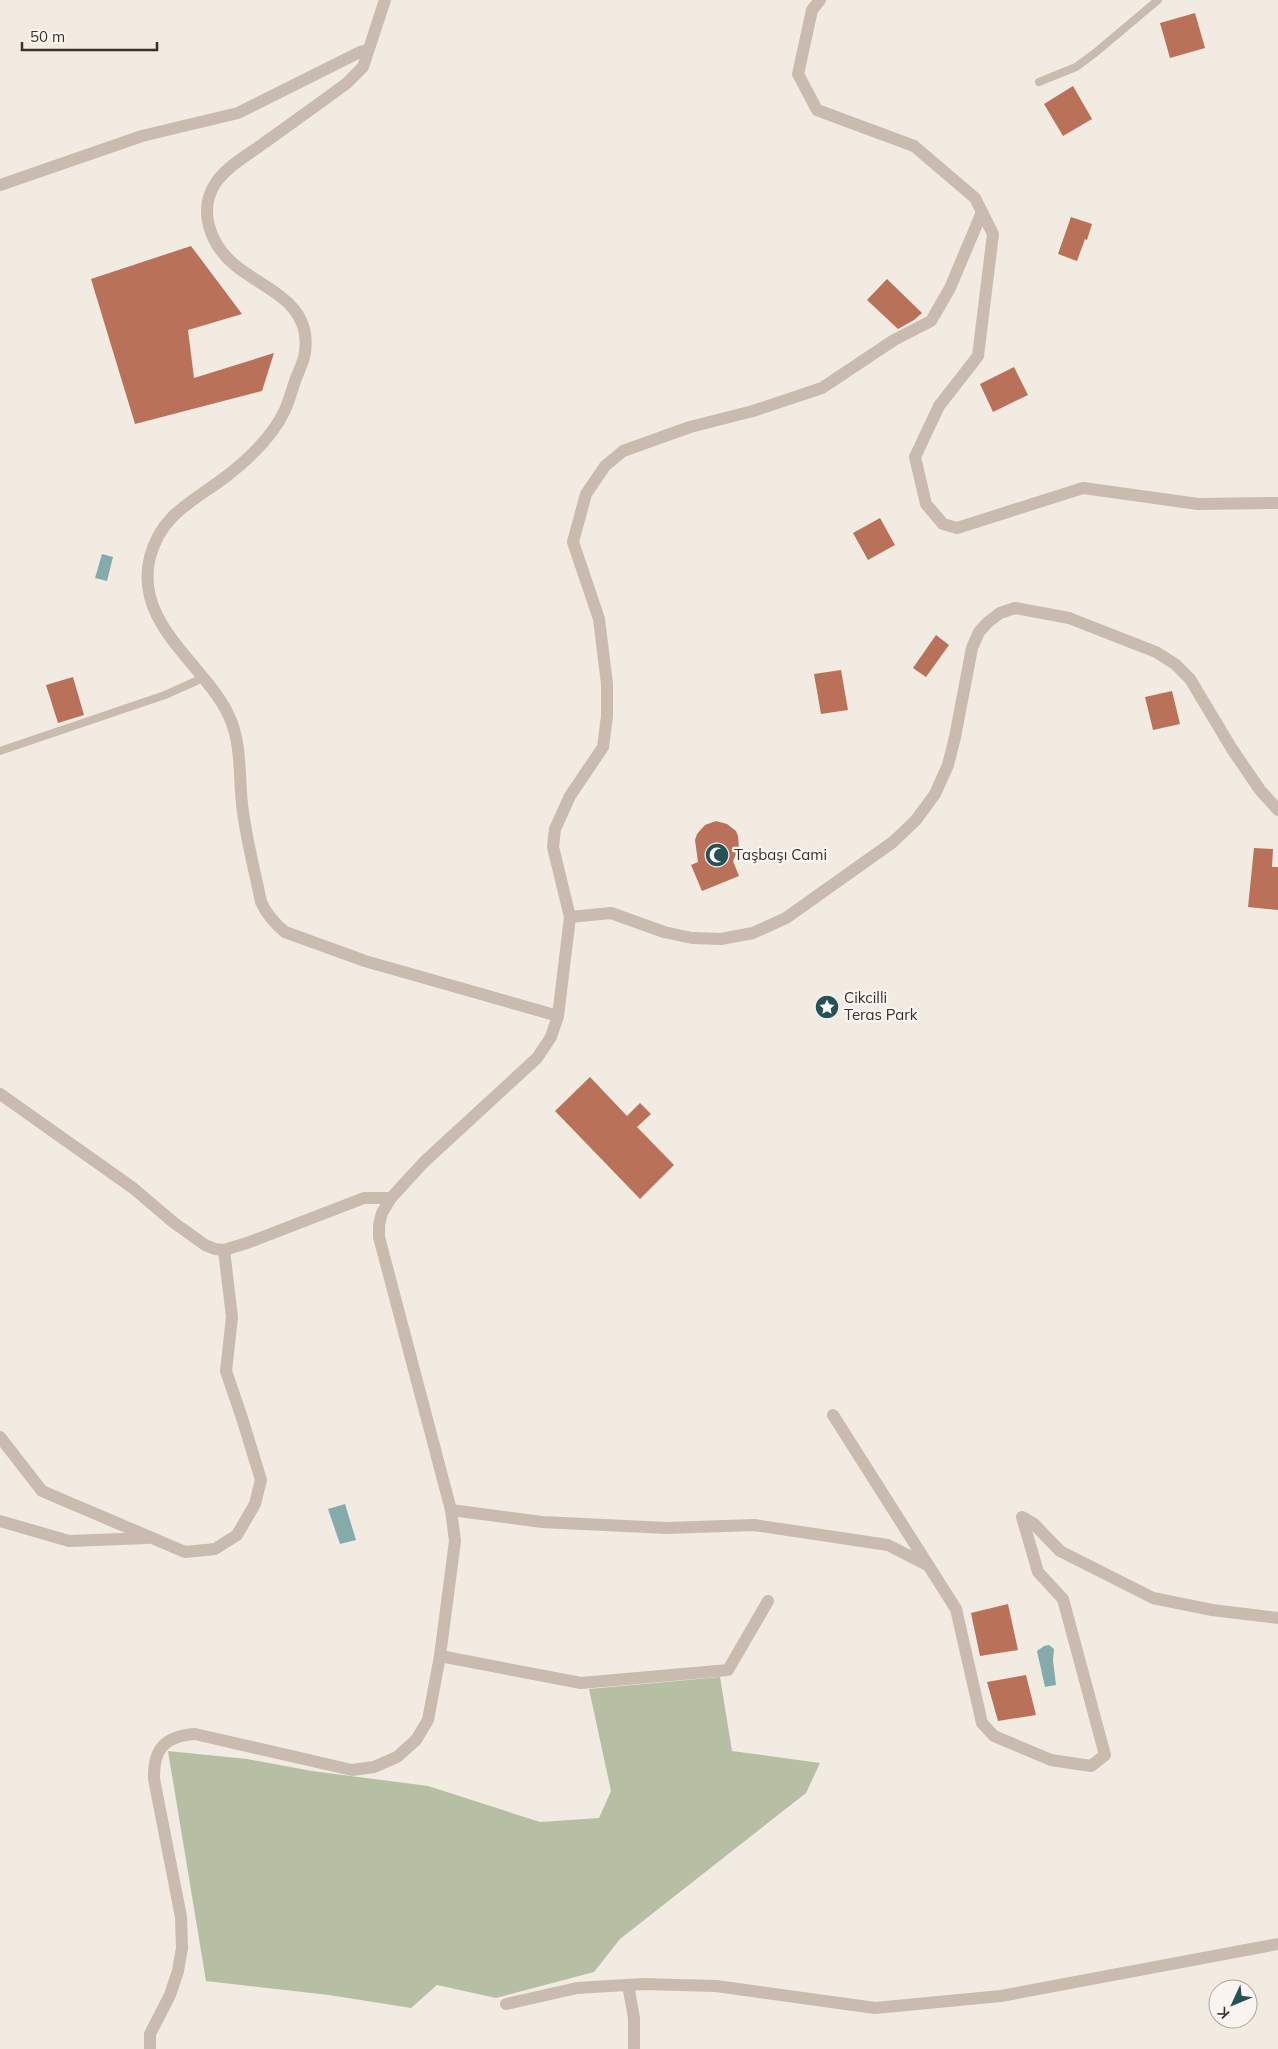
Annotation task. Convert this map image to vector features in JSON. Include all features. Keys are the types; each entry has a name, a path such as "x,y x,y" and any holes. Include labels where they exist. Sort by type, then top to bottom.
{"street":[{"path":"385,0 363,67 347,83 226,170 209,195 206,217 213,237 221,251 236,266 281,295 293,308 302,324 305,337 305,353 285,410 270,434 251,456 181,507 167,521 156,539 149,560 148,586 155,612 171,638 229,715 236,736 242,811 260,902 276,924 285,932 365,962 558,1016"},
{"path":"820,0 812,10 798,74 816,110 914,146 975,198 993,234 978,356 940,406 915,457 926,504 943,524 957,528 1084,488 1198,504 1278,503"},
{"path":"0,185 142,136 238,113 360,52 368,50"},
{"path":"150,2049 150,2034 170,1995 178,1971 182,1948 181,1917 154,1779 154,1764 159,1750 169,1740 180,1735 194,1734 352,1770 374,1767 397,1757 416,1740 428,1720 440,1656 455,1542 452,1510 379,1236 379,1225 382,1213 391,1198 424,1162 537,1058 551,1037 558,1016 570,917 553,847 555,829 570,796 603,747 607,716 607,684 600,619 573,542 586,494 605,466 623,451 690,427 753,411 822,388 894,340 931,321 950,288 982,212"},
{"path":"570,917 611,912 664,932 692,938 721,939 753,933 786,918 894,842 916,820 935,794 948,765 972,648 979,632 1000,613 1015,608 1069,618 1156,652 1175,664 1190,679 1232,749 1260,790 1278,810"},
{"path":"0,1094 133,1188 173,1222 205,1245 224,1250 364,1198 391,1198"},
{"path":"0,1437 42,1491 185,1552 216,1549 238,1536 255,1504 260,1480 226,1371 232,1317 224,1250"},
{"path":"832,1415 956,1609 982,1723 994,1736 1051,1760 1091,1766 1105,1755 1063,1599 1038,1572 1022,1517 1034,1524 1060,1551 1153,1598 1212,1610 1278,1618"},
{"path":"452,1510 551,1523 666,1528 754,1525 888,1545 929,1566"},
{"path":"0,1521 69,1541 152,1538"},
{"path":"440,1656 580,1683 728,1670 768,1600"},
{"path":"506,2004 578,1988 628,1985 716,1986 874,2008 1001,1996 1278,1944"},
{"path":"628,1985 634,2018 635,2048"}],"lane":[{"path":"1039,82 1082,62 1158,0"},
{"path":"0,751 165,695 203,678"}],"green space":[{"path":"720,1677 732,1751 820,1763 806,1793 620,1939 594,1972 496,1998 437,1985 411,2008 329,1995 206,1981 168,1751 247,1759 312,1771 428,1786 540,1822 599,1818 611,1791 589,1689"}],"water":[{"path":"102,554 113,557 107,581 95,578"},
{"path":"345,1504 356,1540 340,1544 328,1509"},
{"path":"1049,1645 1054,1649 1053,1660 1056,1685 1045,1687 1037,1651"}],"building":[{"path":"1195,13 1205,48 1170,58 1160,23"},
{"path":"1073,86 1092,119 1063,136 1044,104"},
{"path":"1071,217 1092,224 1077,261 1058,254"},
{"path":"191,246 242,314 188,330 194,378 274,353 262,391 135,424 91,279"},
{"path":"887,279 922,313 898,329 867,300"},
{"path":"1014,367 1028,395 993,412 980,384"},
{"path":"880,518 895,545 868,560 853,533"},
{"path":"936,635 949,645 926,677 913,668"},
{"path":"841,670 848,710 821,714 814,674"},
{"path":"73,677 84,715 58,723 46,685"},
{"path":"1172,691 1180,724 1153,730 1145,697"},
{"name":"Taşbaşı Cami","path":"716,821 727,824 736,831 739,848 733,861 739,876 702,891 691,865 698,862 695,840 697,834 705,825"},
{"path":"1254,848 1273,849 1272,867 1278,867 1278,910 1248,907"},
{"path":"590,1077 627,1116 640,1103 651,1114 637,1127 674,1165 640,1199 555,1111"},
{"path":"1008,1604 1018,1650 980,1656 971,1613"},
{"path":"1026,1675 1036,1715 998,1721 987,1682"}],"place":[{"name":"Taşbaşı Cami","path":"717,855"},
{"name":"Cikcilli Teras Park","path":"827,1007"}]}
